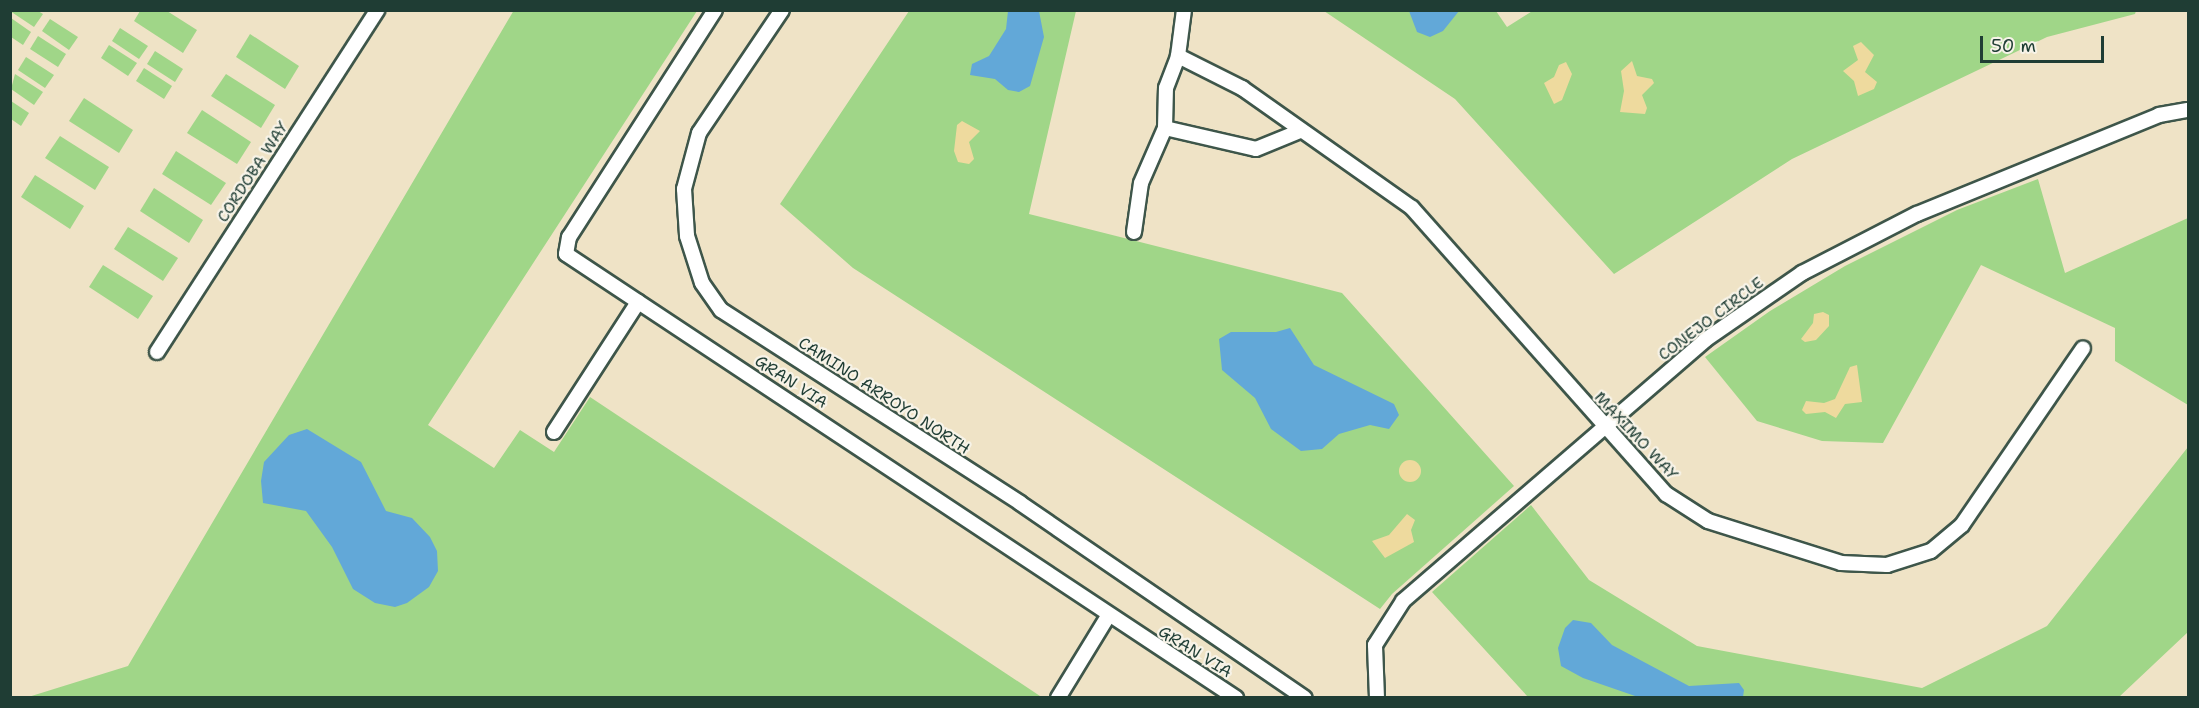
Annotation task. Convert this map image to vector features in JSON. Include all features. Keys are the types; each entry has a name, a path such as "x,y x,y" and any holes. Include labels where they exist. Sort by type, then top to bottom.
{"street":[{"name":"CORDOBA WAY","path":"157,352 376,10"},
{"name":"GRAN VIA","path":"715,10 569,237 566,254 1107,616 1236,698"},
{"name":"CAMINO ARROYO NORTH","path":"782,10 699,133 684,189 687,236 702,283 721,310 1020,503 1305,698"},
{"path":"1134,232 1141,183 1165,128 1166,88 1178,56 1184,10"},
{"name":"MAXIMO WAY","path":"1178,56 1242,88 1412,208 1602,426 1666,494 1708,521 1841,563 1887,565 1930,551 1962,525 2083,348"},
{"name":"CONEJO CIRCLE","path":"1376,697 1375,645 1402,601 1602,426 1706,340 1802,273 1917,214 2158,115 2188,110"},
{"path":"1165,128 1256,149 1300,131"},
{"path":"554,432 638,302"},
{"path":"1058,698 1107,616"}],"green space":[{"path":"514,10 697,11 428,425 494,468 520,430 554,452 590,397 1043,698 25,698 128,666"},
{"path":"1534,10 2136,11 2135,14 2047,37 1792,159 1614,274 1455,99 1324,11 1496,11 1507,27"},
{"path":"10,11 38,11 43,14 34,27"},
{"path":"140,11 167,11 197,30 183,53 134,21"},
{"path":"909,11 1076,11 1029,214 1342,293 1514,486 1392,594 1380,609 853,268 780,204"},
{"path":"11,18 31,32 23,45 11,37"},
{"path":"50,19 78,37 69,50 42,31"},
{"path":"120,28 148,46 139,59 112,41"},
{"path":"250,34 299,66 285,89 236,57"},
{"path":"38,36 66,54 58,67 30,49"},
{"path":"109,45 137,63 128,76 101,58"},
{"path":"155,51 183,69 175,82 147,64"},
{"path":"26,57 54,75 45,88 18,70"},
{"path":"144,68 172,86 164,99 136,81"},
{"path":"15,74 43,92 34,105 11,89"},
{"path":"226,74 275,105 261,128 211,96"},
{"path":"84,98 133,130 119,153 69,121"},
{"path":"11,101 29,113 21,126 11,119"},
{"path":"202,110 251,142 237,164 187,133"},
{"path":"60,136 109,167 95,190 45,158"},
{"path":"176,151 226,183 211,205 162,174"},
{"path":"35,175 84,206 70,229 21,197"},
{"path":"2038,179 2065,273 2188,218 2188,405 2115,361 2115,328 1981,265 1883,443 1822,441 1757,421 1705,357 1770,311 1845,266 1957,210"},
{"path":"154,188 203,220 189,243 140,211"},
{"path":"128,227 178,258 163,281 114,249"},
{"path":"103,265 153,296 138,319 89,287"},
{"path":"2188,447 2188,632 2119,697 1528,697 1432,592 1531,505 1589,580 1697,646 1922,688 2047,626"}],"sand":[{"path":"1861,42 1874,55 1865,72 1877,82 1874,89 1858,96 1854,81 1843,71 1858,60 1853,46"},
{"path":"1632,61 1637,76 1652,79 1654,83 1642,95 1647,108 1645,114 1620,112 1624,91 1621,71"},
{"path":"1566,62 1572,74 1562,100 1554,104 1544,83 1554,77 1559,65"},
{"path":"962,121 980,131 969,142 974,159 969,164 958,162 954,151 957,125"},
{"path":"1823,312 1829,315 1829,326 1816,340 1805,342 1801,339 1813,323 1814,314"},
{"path":"1857,365 1862,402 1845,404 1836,418 1825,412 1806,414 1802,410 1806,401 1824,403 1835,399 1850,367"},
{"path":"1410,460 1418,463 1421,471 1418,479 1410,482 1402,479 1399,471 1402,463"},
{"path":"1407,514 1415,520 1411,530 1414,542 1385,558 1372,541 1389,535"}],"water":[{"path":"1459,10 1443,31 1430,37 1417,32 1409,11"},
{"path":"1008,11 1039,11 1044,37 1030,86 1019,92 1008,90 995,79 970,75 972,64 989,56 1006,29"},
{"path":"1290,328 1314,365 1394,404 1399,415 1389,429 1370,425 1339,434 1322,449 1301,451 1271,429 1255,398 1222,370 1219,339 1231,332 1276,332"},
{"path":"307,429 361,462 386,511 412,518 430,537 437,551 438,571 429,587 407,603 395,607 375,603 353,589 332,547 306,511 263,503 261,481 264,462 289,435"},
{"path":"1573,620 1591,623 1612,645 1689,686 1739,683 1744,690 1743,697 1638,697 1583,678 1561,666 1558,648 1565,628"}]}
